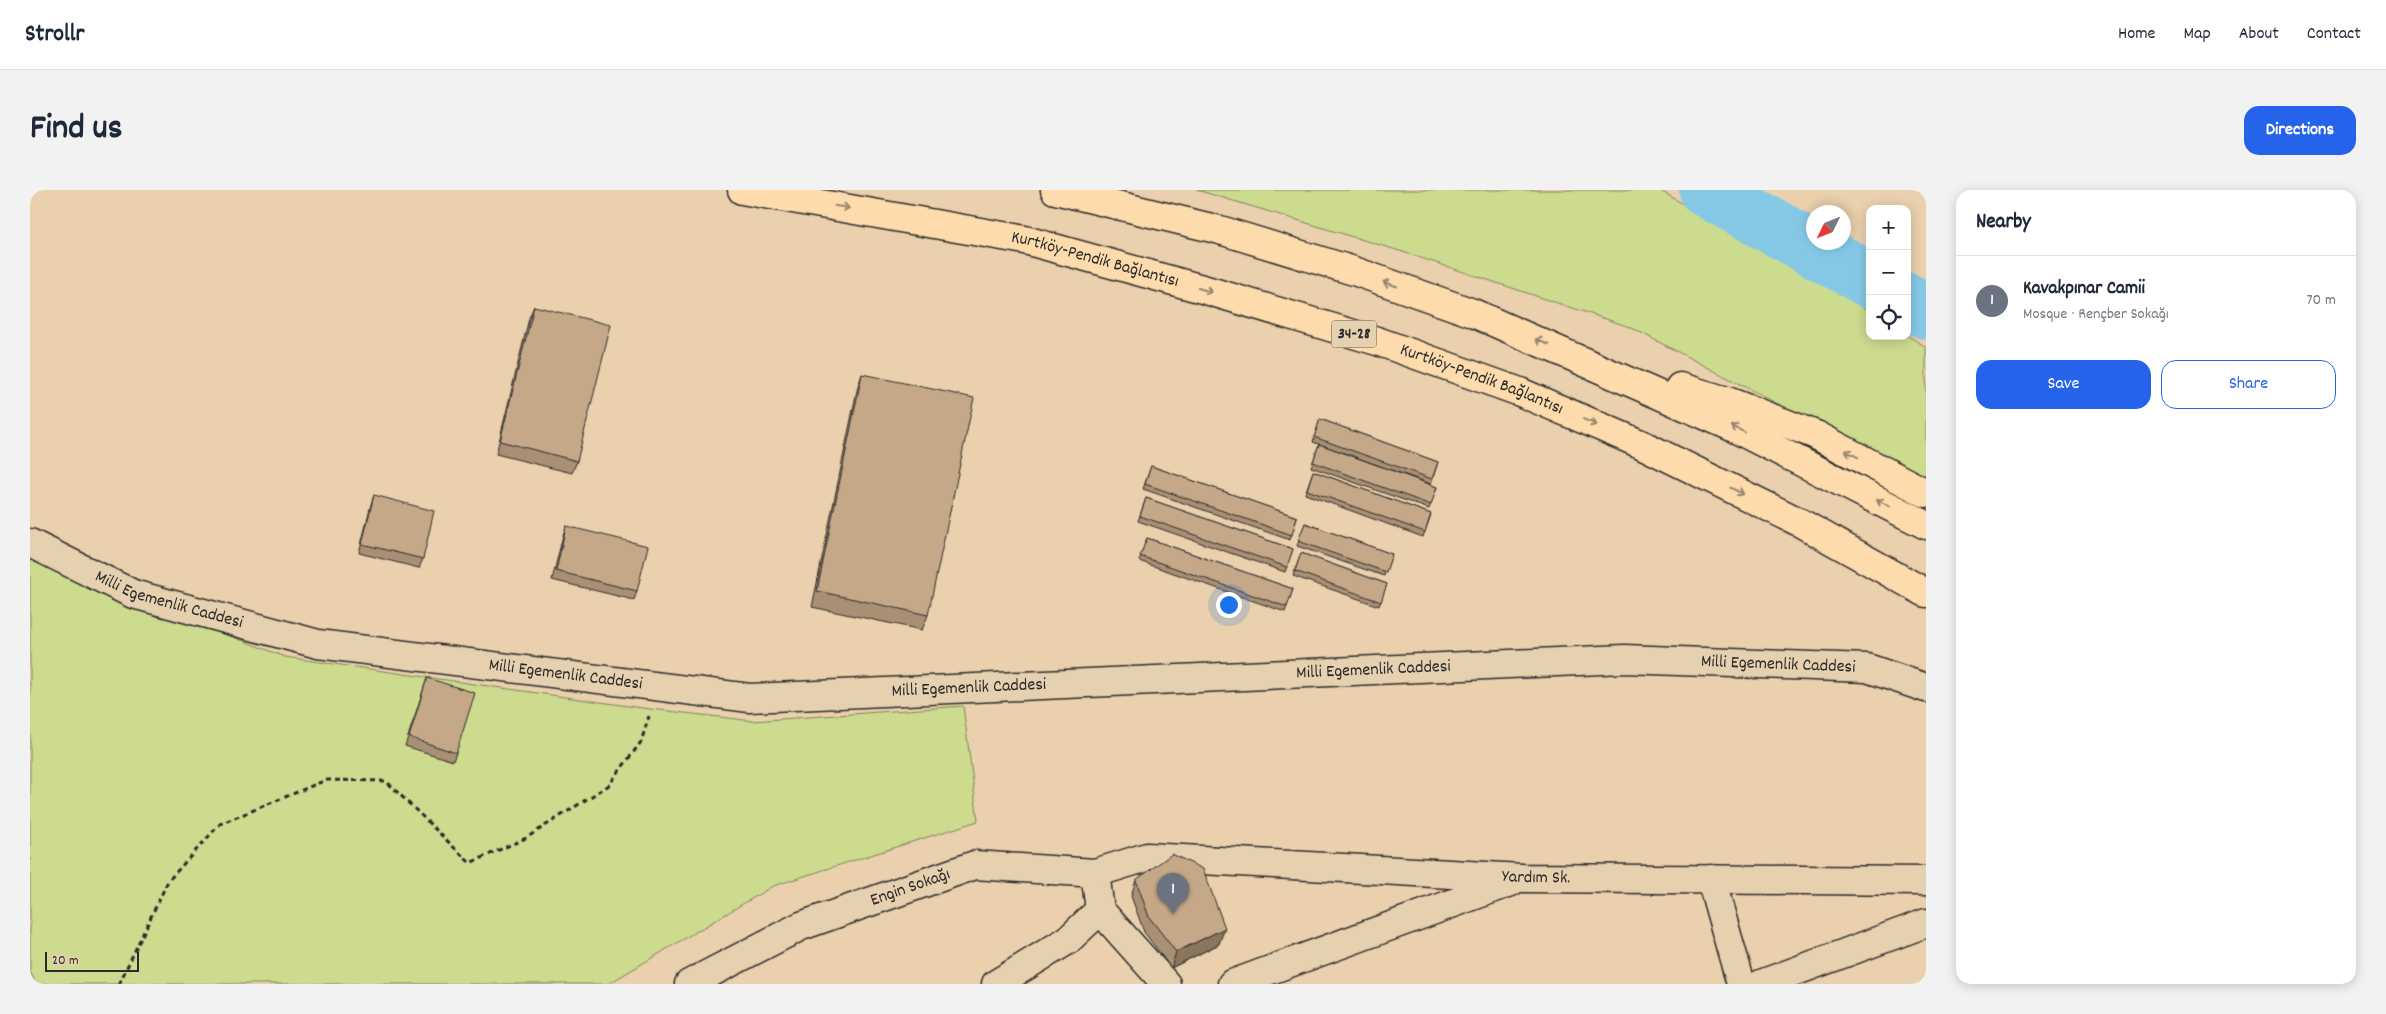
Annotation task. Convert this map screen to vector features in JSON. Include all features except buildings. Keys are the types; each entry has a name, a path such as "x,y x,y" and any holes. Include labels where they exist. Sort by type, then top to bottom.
{"highway":[{"name":"Kurtköy-Pendik Bağlantısı","path":"742,190 1025,240 1206,290 1377,342 1520,392 1643,445 1799,522 1926,593"},
{"path":"1055,190 1220,230 1354,271 1473,313 1568,353 1732,427 1926,525"},
{"path":"1568,353 1730,402 1808,432 1926,493"}],"street":[{"name":"Milli Egemenlik Caddesi","path":"30,543 133,594 318,644 750,698 1624,659 1867,668 1926,688"},
{"name":"Engin Sokağı","path":"689,984 802,926 975,865 1095,872 1147,856"},
{"name":"Yardım Sk.","path":"1147,856 1522,878 1926,881"},
{"path":"1095,872 1100,910 1166,984"},
{"path":"1232,984 1522,878"},
{"path":"1710,879 1740,984"},
{"path":"996,984 1068,940 1100,910"},
{"path":"1761,984 1926,923"}],"path":[{"path":"119,984 168,881 220,824 326,780 386,781 470,863 526,838 609,785 641,742 657,687"}],"green space":[{"path":"1197,190 1659,190 1866,309 1866,340 1911,340 1911,338 1926,347 1926,481 1630,327 1400,251"},
{"path":"30,558 285,657 642,708 753,721 963,706 978,821 773,886 608,984 36,984 30,971"}],"waterway":[{"path":"1707,190 1866,278"},
{"path":"1911,303 1926,311"}],"place":[{"name":"Kavakpınar Camii","path":"1173,914"}]}
